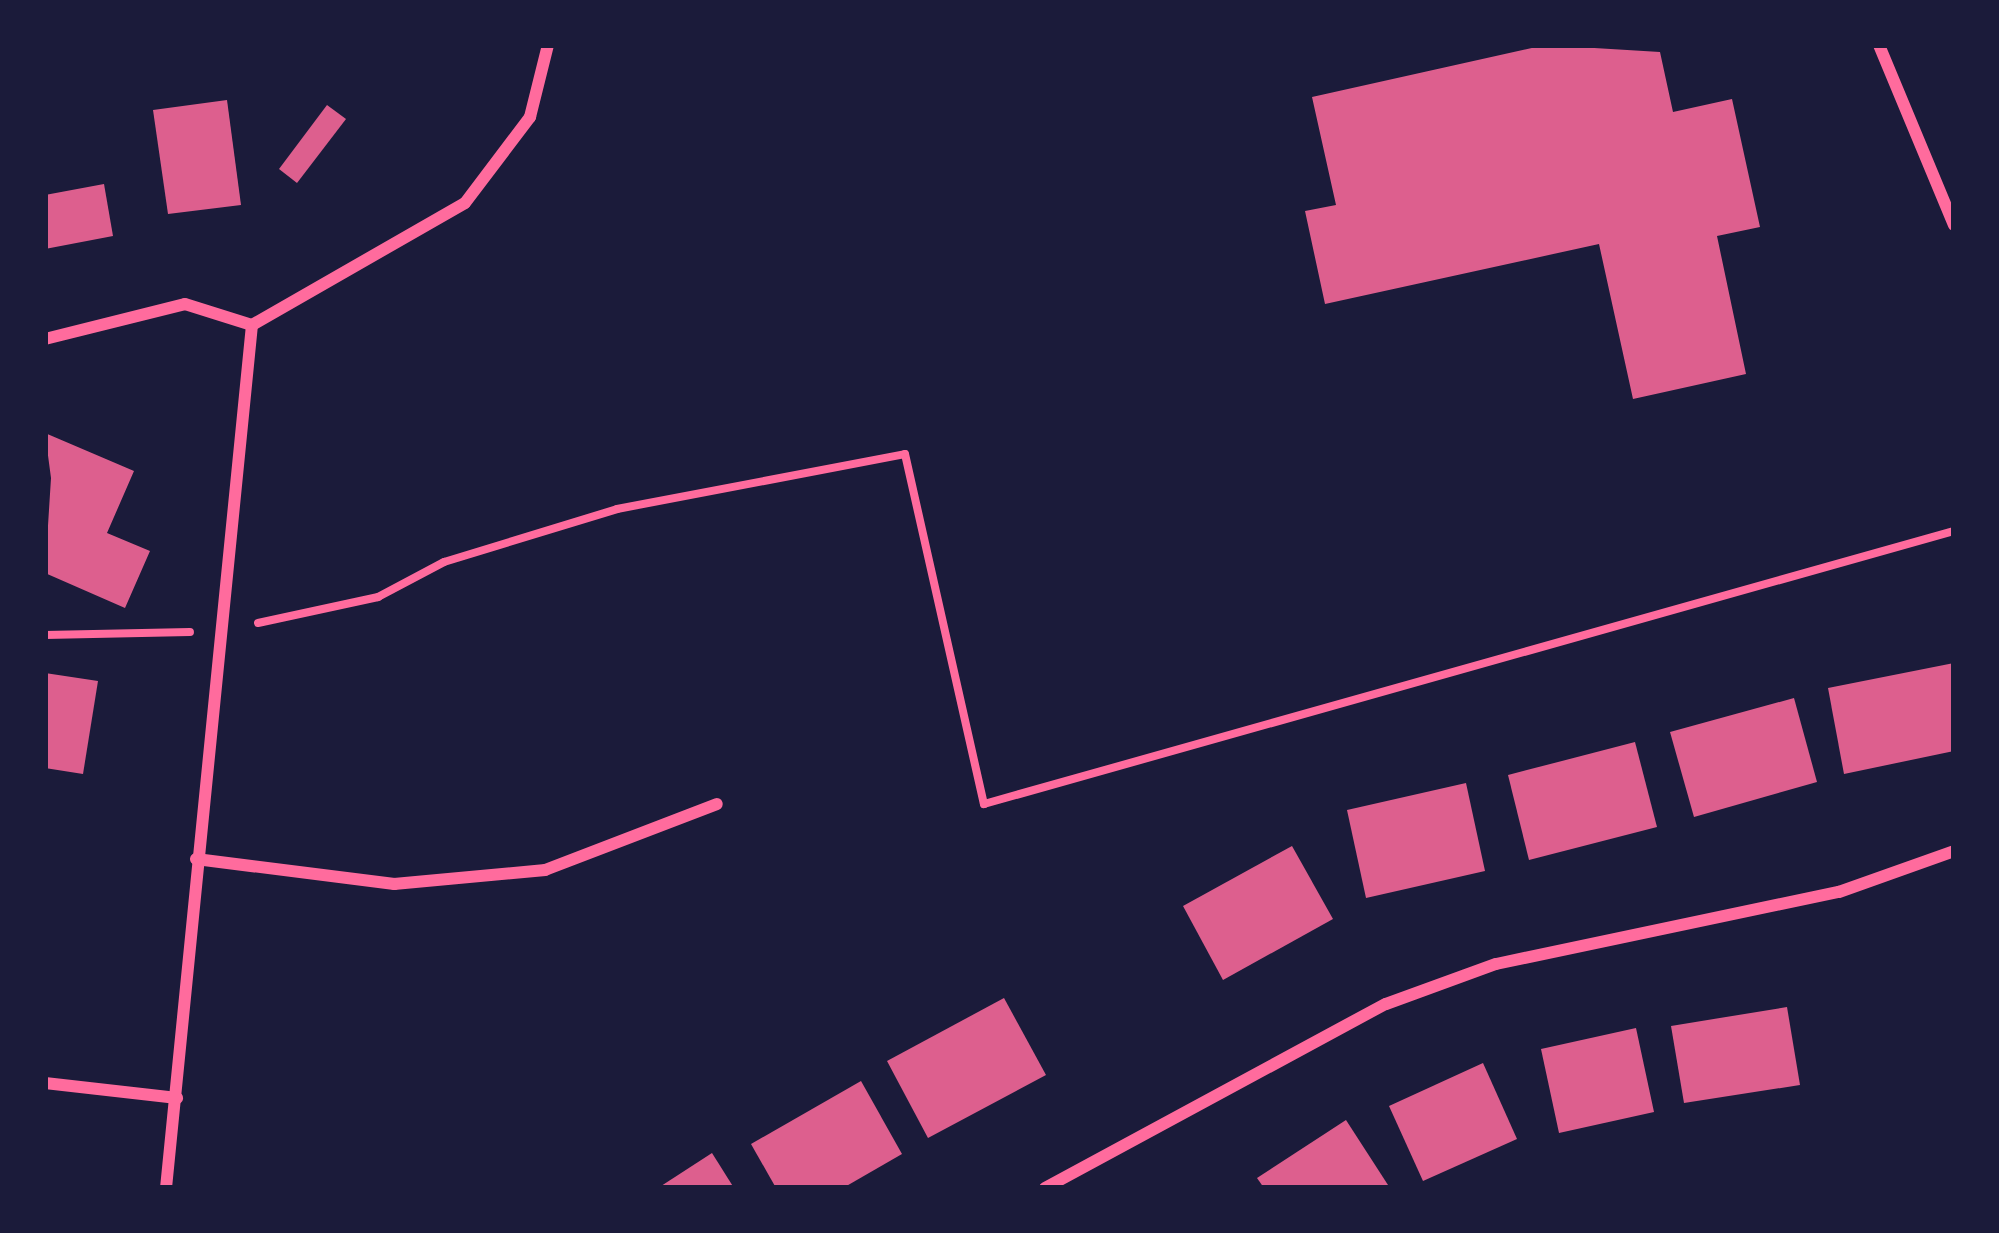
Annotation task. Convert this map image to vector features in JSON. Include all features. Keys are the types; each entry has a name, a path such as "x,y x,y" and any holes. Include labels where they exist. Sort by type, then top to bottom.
{"street":[{"path":"45,339 185,304 252,326 465,203 530,117 548,45"},
{"path":"1879,45 1954,225"},
{"path":"166,1188 252,326"},
{"path":"196,859 394,884 545,870 717,804"},
{"path":"1046,1188 1386,1004 1496,964 1839,892 1954,851"},
{"path":"45,1083 177,1098"}],"path":[{"path":"45,635 220,631 378,598 444,562 616,509 905,454 985,804 1954,531"}],"building":[{"path":"1545,45 1660,52 1673,112 1732,99 1760,227 1717,236 1746,374 1633,399 1599,244 1325,304 1305,211 1336,205 1312,97"},
{"path":"227,100 241,205 168,214 153,110"},
{"path":"327,105 346,119 297,183 279,169"},
{"path":"104,184 113,236 45,249 45,195"},
{"path":"45,433 134,471 107,533 150,551 125,608 45,573 51,478"},
{"path":"1954,663 1954,751 1844,774 1828,688"},
{"path":"45,673 98,681 83,774 45,768"},
{"path":"1794,698 1817,782 1694,817 1670,732"},
{"path":"1635,742 1657,827 1529,860 1508,775"},
{"path":"1466,783 1485,871 1366,898 1347,810"},
{"path":"1292,846 1333,919 1223,980 1183,906"},
{"path":"1004,998 1046,1075 928,1138 887,1061"},
{"path":"1787,1007 1800,1085 1684,1103 1671,1026"},
{"path":"1636,1028 1654,1112 1559,1133 1541,1049"},
{"path":"1483,1063 1517,1139 1423,1181 1389,1106"},
{"path":"861,1081 902,1154 843,1188 776,1188 751,1144"},
{"path":"1346,1120 1388,1185 1264,1188 1257,1178"},
{"path":"712,1153 734,1188 658,1188"}]}
